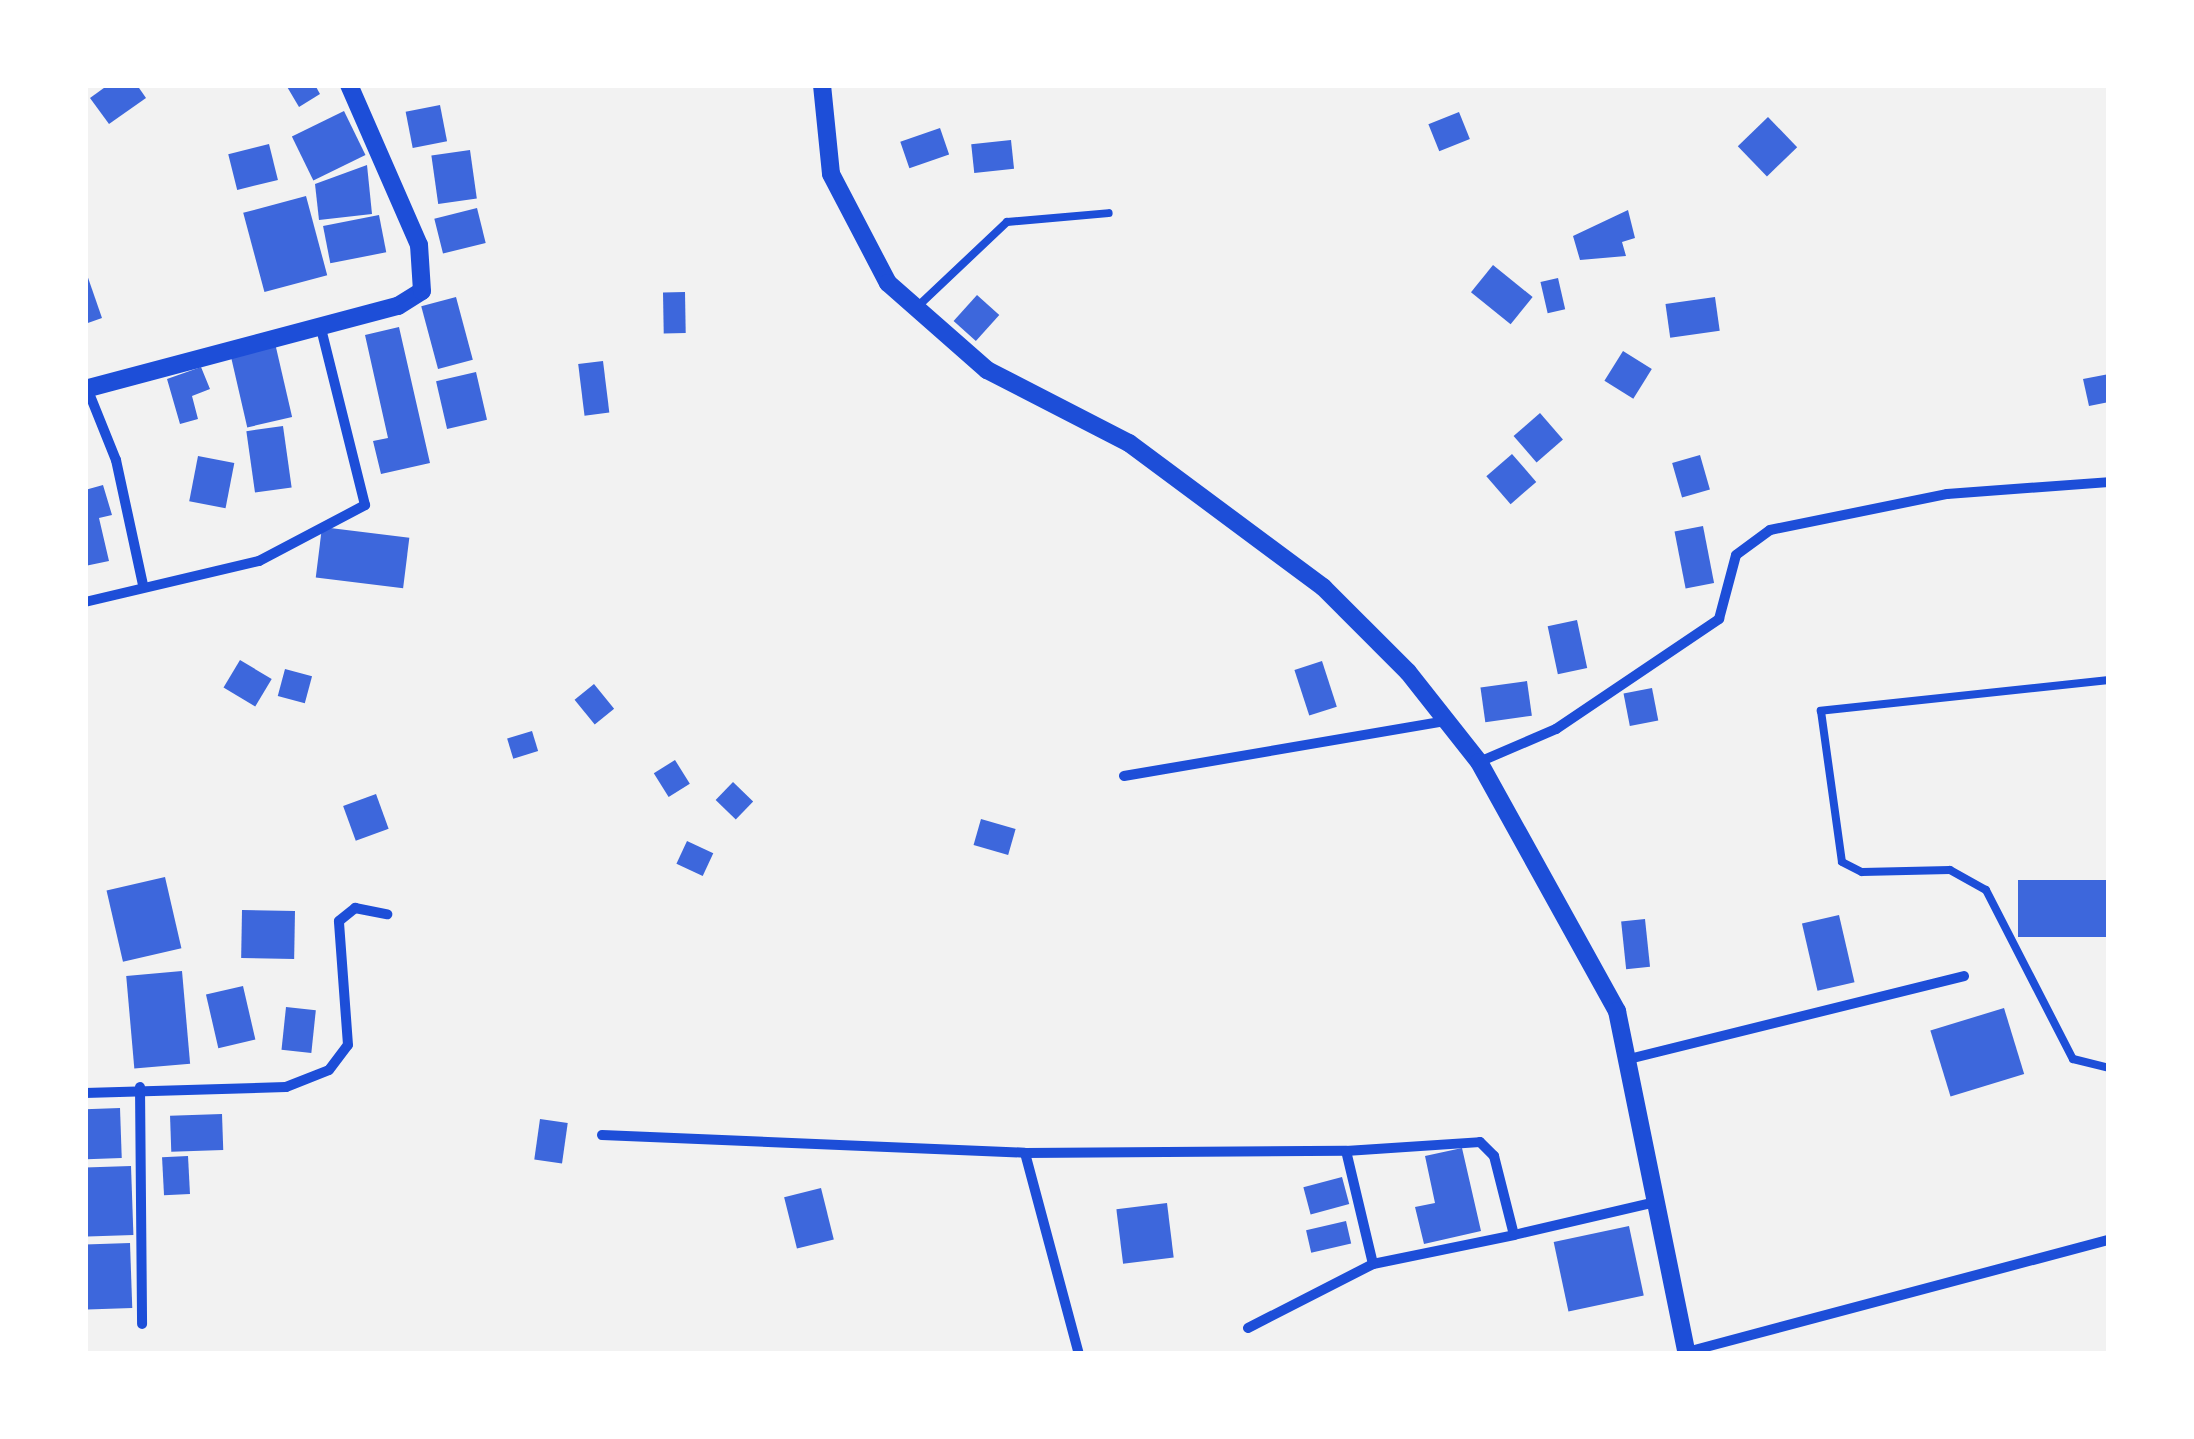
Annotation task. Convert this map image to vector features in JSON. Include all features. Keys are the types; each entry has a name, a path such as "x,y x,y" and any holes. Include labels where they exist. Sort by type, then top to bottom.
{"street":[{"path":"143,585 116,460 86,388 320,322 398,306 428,280 395,179 349,85"},
{"path":"822,85 831,174 888,283 987,370 1129,443 1282,555 1447,720 1479,762 1597,964 1633,1058 1656,1202 1687,1353 2109,1240"},
{"path":"85,602 143,585 260,561 365,504 320,322"},
{"path":"1479,762 1556,729 1719,619 1736,556 1770,530 1947,494 2109,482"},
{"path":"1124,776 1447,720"},
{"path":"85,1093 140,1087 286,1087 330,1070 348,1045 339,921 355,908 387,914"},
{"path":"1633,1058 1964,976"},
{"path":"140,1087 142,1324"},
{"path":"602,1136 1025,1153 1346,1151 1480,1142 1494,1156 1514,1235"},
{"path":"1346,1151 1374,1264"},
{"path":"1025,1153 1079,1354"},
{"path":"1248,1328 1374,1264 1656,1202"}],"lane":[{"path":"916,308 1007,222 1109,213"},
{"path":"2109,680 1820,711 1842,862 1862,872 1950,870 1986,890 2073,1059 2109,1068"}],"building":[{"path":"108,85 137,85 146,98 109,124 90,98"},
{"path":"286,85 315,85 320,94 299,107"},
{"path":"440,105 447,141 413,148 406,112"},
{"path":"344,111 365,155 313,180 292,136"},
{"path":"1459,112 1470,139 1439,151 1428,124"},
{"path":"1768,117 1797,147 1767,176 1738,146"},
{"path":"940,128 949,154 909,168 900,142"},
{"path":"1011,140 1014,169 974,173 971,144"},
{"path":"269,144 278,180 237,190 228,154"},
{"path":"470,150 477,199 438,204 431,155"},
{"path":"367,165 372,214 319,220 315,184"},
{"path":"306,196 327,275 264,292 243,213"},
{"path":"477,208 486,243 443,254 434,219"},
{"path":"1628,210 1635,238 1622,242 1626,256 1580,260 1573,236"},
{"path":"379,215 386,252 330,263 323,226"},
{"path":"1493,265 1533,297 1511,324 1471,292"},
{"path":"85,269 102,318 85,324"},
{"path":"1558,278 1565,309 1548,313 1540,282"},
{"path":"663,292 685,292 686,333 664,333"},
{"path":"977,295 999,315 976,341 954,321"},
{"path":"456,297 473,360 438,369 421,306"},
{"path":"1715,297 1720,331 1670,338 1665,304"},
{"path":"399,327 430,463 381,474 373,441 388,438 365,335"},
{"path":"275,343 292,417 247,427 230,353"},
{"path":"1623,351 1652,369 1633,399 1604,381"},
{"path":"603,361 609,413 585,416 578,364"},
{"path":"201,367 210,389 192,396 198,419 180,424 167,379"},
{"path":"476,372 487,420 447,429 436,381"},
{"path":"2109,374 2109,402 2089,406 2083,379"},
{"path":"1540,413 1563,439 1537,462 1514,436"},
{"path":"283,426 292,487 255,493 246,431"},
{"path":"1512,454 1536,482 1511,504 1486,476"},
{"path":"1700,455 1710,490 1682,498 1672,463"},
{"path":"198,456 234,463 226,508 189,501"},
{"path":"103,485 112,515 99,518 109,561 85,566 85,490"},
{"path":"1703,526 1714,583 1686,588 1675,532"},
{"path":"322,527 409,538 403,588 316,578"},
{"path":"1577,620 1587,668 1558,674 1548,626"},
{"path":"240,660 272,679 255,706 224,687"},
{"path":"1322,661 1337,707 1309,716 1294,670"},
{"path":"285,669 312,676 305,703 278,696"},
{"path":"1527,681 1532,716 1485,722 1480,688"},
{"path":"594,684 614,709 595,725 575,700"},
{"path":"1652,688 1658,720 1630,726 1624,694"},
{"path":"532,731 538,751 513,759 507,739"},
{"path":"675,760 690,784 669,797 654,773"},
{"path":"733,782 753,801 736,819 716,800"},
{"path":"376,794 389,829 356,841 343,806"},
{"path":"981,819 1016,829 1008,855 974,845"},
{"path":"687,841 713,853 703,876 676,864"},
{"path":"165,877 181,948 123,962 107,890"},
{"path":"2018,880 2109,880 2109,937 2018,937"},
{"path":"242,910 295,911 294,959 241,958"},
{"path":"1839,915 1855,982 1817,991 1802,924"},
{"path":"1645,919 1650,967 1626,969 1621,922"},
{"path":"182,971 190,1064 134,1069 126,976"},
{"path":"243,986 255,1040 218,1048 206,995"},
{"path":"286,1007 316,1010 311,1053 282,1050"},
{"path":"2004,1008 2024,1074 1951,1096 1930,1031"},
{"path":"120,1108 122,1158 87,1159 85,1109"},
{"path":"222,1114 223,1150 171,1152 170,1116"},
{"path":"540,1119 568,1123 562,1163 534,1160"},
{"path":"1462,1148 1481,1231 1424,1244 1415,1207 1435,1203 1425,1156"},
{"path":"188,1156 190,1194 164,1195 162,1157"},
{"path":"131,1166 133,1235 87,1237 85,1168"},
{"path":"1342,1177 1349,1204 1311,1214 1303,1187"},
{"path":"821,1188 834,1239 797,1249 784,1197"},
{"path":"1167,1203 1174,1258 1123,1264 1116,1209"},
{"path":"1346,1221 1351,1243 1311,1253 1306,1230"},
{"path":"1629,1226 1644,1295 1568,1311 1554,1242"},
{"path":"130,1243 132,1308 87,1310 85,1245"}]}
